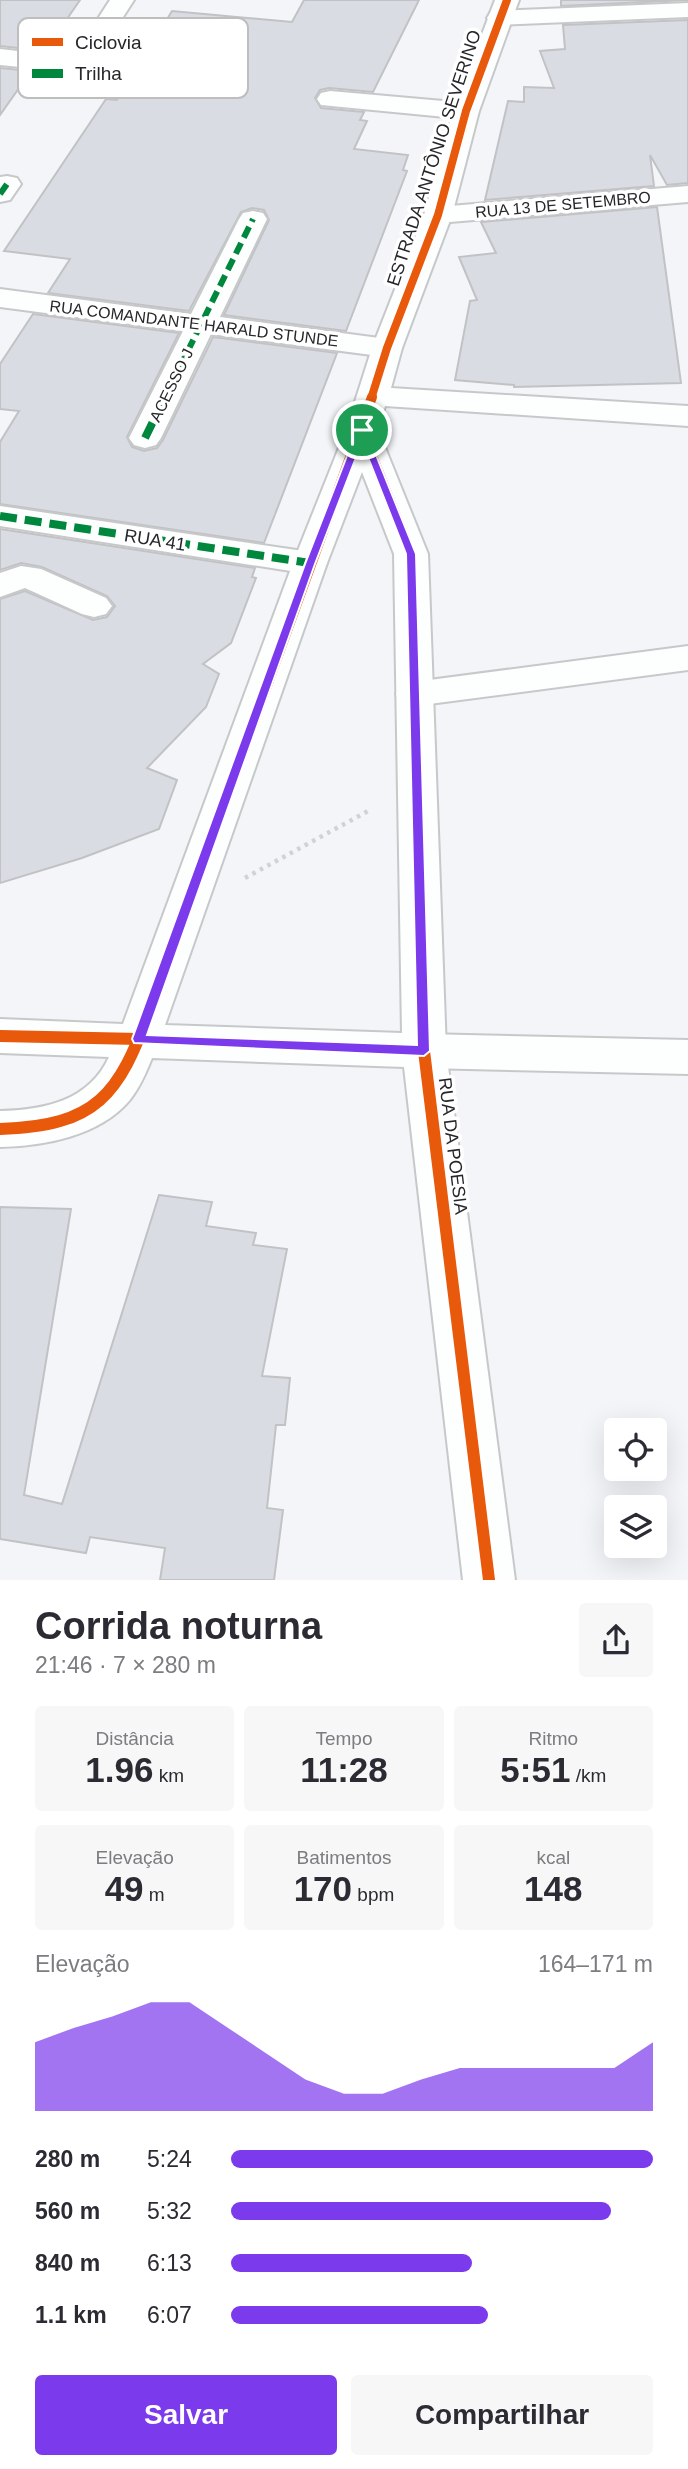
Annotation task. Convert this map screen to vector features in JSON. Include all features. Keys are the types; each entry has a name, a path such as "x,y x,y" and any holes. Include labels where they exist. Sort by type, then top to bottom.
{"street":[{"path":"110,18 122,0"},
{"path":"503,9 688,10"},
{"name":"ESTRADA ANTÔNIO SEVERINO","path":"0,1129 25,1129 72,1118 111,1091 139,1039 310,564 368,413 387,348 438,215 466,111 503,9"},
{"path":"0,57 18,59"},
{"path":"330,99 466,111"},
{"name":"RUA 13 DE SETEMBRO","path":"438,215 688,194"},
{"name":"ACESSO J","path":"145,438 253,219"},
{"name":"RUA COMANDANTE HARALD STUNDE","path":"0,298 387,348"},
{"path":"368,413 688,416"},
{"name":"RUA DA POESIA","path":"368,413 411,554 424,1051 489,1580"},
{"name":"RUA 41","path":"0,516 310,564"},
{"path":"0,586 21,577 29,577 94,606"},
{"path":"414,694 688,658"},
{"path":"0,1036 688,1057"}],"path":[{"path":"186,910 416,785"}],"building":[{"path":"0,0 80,0 68,18 18,18 18,48 0,46"},
{"path":"304,0 419,0 373,92 329,88 320,90 315,98 321,108 364,112 360,120 367,121 354,149 408,155 403,170 407,171 346,331 224,315 269,220 264,210 252,208 241,212 189,311 48,293 70,259 4,251 106,99 248,98 248,18 168,18 172,11 292,22"},
{"path":"561,0 688,0 561,6"},
{"path":"688,20 688,183 667,185 650,155 654,186 485,200 508,101 524,102 524,87 554,88 540,51 565,49 563,25"},
{"path":"0,68 18,70 18,89 0,115"},
{"path":"657,207 681,383 514,387 455,380 470,301 477,300 459,257 496,253 481,222"},
{"path":"33,314 179,333 127,437 132,447 144,451 157,448 163,440 213,337 337,353 264,543 0,504 0,442 19,411 0,409 0,364"},
{"path":"0,529 255,568 252,577 256,578 231,643 203,664 219,674 206,707 147,768 177,780 159,829 82,858 0,883 0,599 25,591 93,620 107,617 115,606 107,596 42,567 21,563 0,570"},
{"path":"159,1195 212,1202 206,1226 256,1233 253,1245 287,1249 262,1376 290,1378 285,1425 276,1425 267,1508 283,1510 274,1580 160,1580 165,1548 90,1537 86,1553 0,1539 0,1207 71,1209 24,1495 62,1504"}],"marked path":[{"path":"0,194 7,184"},
{"path":"145,438 253,219"},
{"path":"0,516 310,563"}],"cycle path":[{"path":"0,1129 45,1125 86,1110 115,1087 130,1060 310,563 362,430 387,348 438,215 466,111 507,0"},
{"path":"362,430 411,554 424,1051 489,1580"},
{"path":"0,1036 139,1039"}],"route":[{"path":"362,430 411,554 424,1051 139,1039 310,564 362,430"}]}
